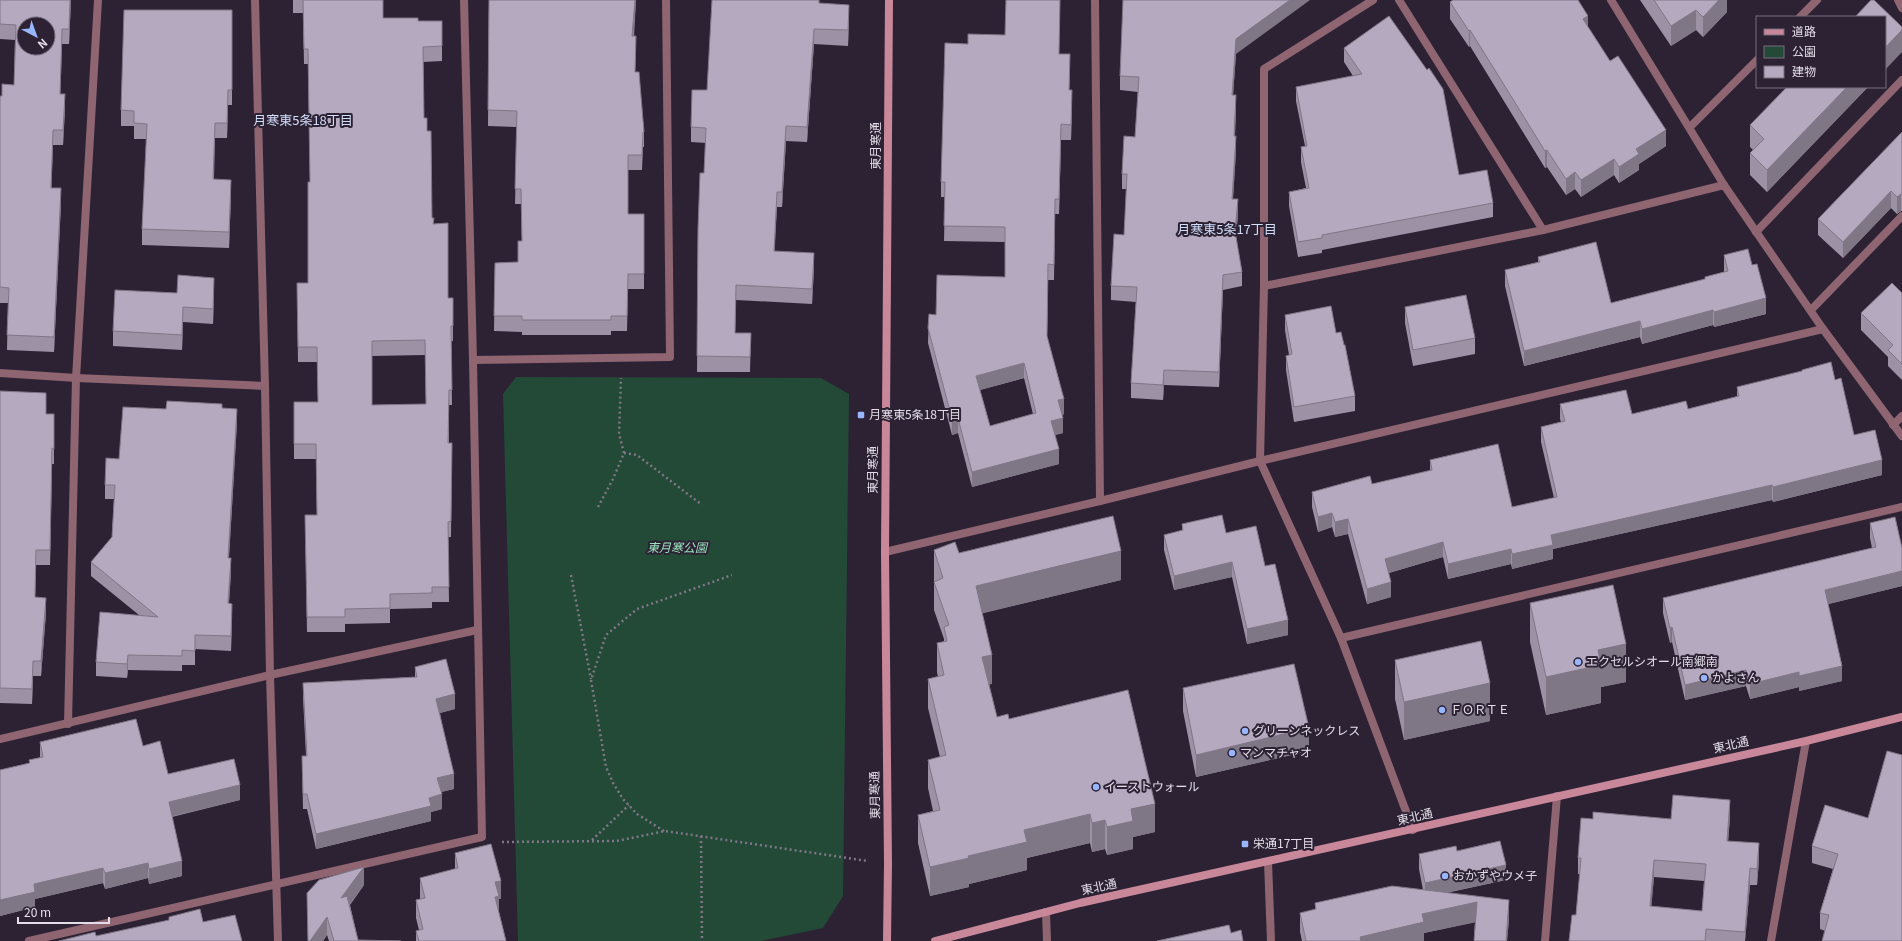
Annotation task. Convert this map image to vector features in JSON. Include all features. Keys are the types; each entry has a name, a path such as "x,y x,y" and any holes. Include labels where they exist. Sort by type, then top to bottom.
{"street":[{"path":"68,724 76,378 98,0"},
{"path":"255,0 265,386 270,675 278,941"},
{"path":"29,941 482,837 473,360 464,0"},
{"path":"473,360 670,357 666,0"},
{"name":"東月寒通","path":"887,941 888,864 885,552 889,0"},
{"path":"1095,0 1100,501"},
{"path":"1373,0 1264,69 1264,286 1260,461 1341,638 1412,830"},
{"path":"1398,0 1543,230"},
{"path":"1611,0 1690,127 1724,185 1823,329 1902,436"},
{"path":"1801,16 1817,0"},
{"path":"1898,0 1902,8"},
{"path":"1690,127 1756,61"},
{"path":"1756,232 1902,80"},
{"path":"1264,286 1543,230 1724,185"},
{"path":"1811,310 1902,216"},
{"path":"885,552 1260,461 1823,329"},
{"path":"0,373 76,378 265,386"},
{"path":"1893,425 1902,416"},
{"path":"1341,638 1902,506"},
{"path":"0,739 270,675 477,630"},
{"name":"東北通","path":"934,941 1046,912 1412,830 1556,796 1806,741 1902,717"},
{"path":"1772,941 1806,741"},
{"path":"1544,941 1556,796"},
{"path":"1268,862 1271,941"},
{"path":"1046,912 1047,941"}],"path":[{"path":"598,507 613,480 624,453 619,434 622,358"},
{"path":"624,453 636,455 702,505"},
{"path":"571,575 606,767 613,783 629,805 644,819 665,831"},
{"path":"591,680 606,635 637,609 732,575"},
{"path":"591,840 629,805"},
{"path":"482,837 501,842 591,840 617,841 665,831 888,864"},
{"path":"701,836 702,941"}],"green space":[{"name":"東月寒公園","path":"516,377 821,378 849,394 843,896 823,928 761,941 518,941 503,394"}],"building":[{"path":"0,0 70,0 69,29 62,29 60,94 65,94 63,130 53,130 51,188 61,188 54,337 7,335 9,288 0,287 0,96 2,96 2,84 14,85 16,25 0,24"},
{"path":"303,0 383,0 383,18 418,18 418,21 442,21 442,46 423,47 424,118 427,118 427,131 431,131 432,218 434,218 433,224 448,223 448,298 453,298 453,326 451,326 452,390 449,390 448,443 452,443 451,521 448,522 449,587 432,587 432,593 390,594 390,608 345,609 345,617 307,617 305,515 317,515 316,444 294,444 294,402 318,402 317,347 298,347 297,283 308,283 308,182 310,182 308,49 304,49","holes":["425,340 426,404 372,405 372,341"]},
{"path":"489,0 635,0 632,36 636,36 635,72 639,72 644,132 642,155 628,155 628,214 644,214 644,274 628,274 627,316 611,316 611,320 522,320 522,316 494,316 495,263 518,262 518,241 522,241 521,189 515,189 517,111 488,110"},
{"path":"712,0 819,0 819,3 849,5 848,30 814,29 807,127 786,126 782,192 777,192 774,251 814,253 812,289 736,285 735,333 751,333 750,357 697,356 700,173 704,173 706,128 691,127 692,90 707,90"},
{"path":"1006,0 1060,0 1059,54 1070,54 1069,90 1072,90 1071,125 1061,124 1059,199 1055,199 1054,265 1048,264 1047,336 1064,399 1058,400 1063,418 1051,421 1059,449 972,472 958,418 952,419 928,328 929,314 936,315 937,275 1005,277 1005,227 944,226 945,182 941,182 945,43 968,44 968,34 1005,35","holes":["1024,363 1036,413 990,426 976,376"]},
{"path":"1123,0 1290,0 1236,39 1232,95 1236,95 1234,136 1236,136 1232,199 1238,199 1235,231 1242,272 1223,275 1219,372 1164,370 1163,385 1131,383 1137,287 1111,286 1114,234 1124,235 1127,174 1122,174 1124,136 1135,137 1139,77 1120,76"},
{"path":"1453,0 1578,0 1588,16 1583,19 1610,61 1618,56 1666,130 1636,149 1639,154 1619,167 1614,159 1581,180 1575,172 1566,179 1547,150 1545,151 1470,30 1469,31 1450,2"},
{"path":"1654,0 1719,0 1703,17 1696,10 1671,26"},
{"path":"1871,0 1874,0 1902,27 1902,30 1886,47 1886,16 1856,16"},
{"path":"124,10 232,10 232,90 228,90 227,123 215,123 213,179 231,180 229,232 142,229 147,124 134,123 134,111 121,110"},
{"path":"1389,16 1427,70 1429,68 1443,89 1459,175 1487,170 1493,203 1322,235 1322,238 1298,242 1289,192 1309,188 1301,147 1307,146 1296,87 1362,74 1344,48"},
{"path":"1786,88 1846,88 1767,170 1750,153 1764,139 1750,125"},
{"path":"1902,132 1902,194 1897,197 1891,191 1843,242 1818,219"},
{"path":"1596,242 1611,303 1705,279 1705,277 1728,271 1724,255 1748,249 1752,265 1757,264 1766,298 1714,312 1713,310 1642,329 1640,321 1524,351 1505,270 1540,262 1538,257"},
{"path":"178,275 214,278 213,309 183,307 182,335 113,331 115,290 177,293"},
{"path":"1892,283 1902,293 1902,364 1888,350 1893,345 1861,313"},
{"path":"1466,295 1475,338 1413,350 1405,307"},
{"path":"1331,306 1336,333 1341,332 1345,345 1355,396 1294,407 1286,356 1292,354 1285,315"},
{"path":"1831,362 1835,380 1841,378 1854,435 1875,430 1882,460 1773,487 1772,485 1551,535 1553,545 1512,554 1511,549 1448,564 1443,542 1385,559 1391,582 1367,589 1348,519 1335,522 1332,513 1318,517 1312,492 1370,476 1372,484 1432,470 1430,460 1498,444 1512,507 1557,497 1541,427 1565,421 1560,404 1626,390 1632,414 1686,401 1688,409 1739,396 1737,387 1802,371"},
{"path":"0,391 46,393 46,414 54,414 50,550 36,550 35,597 46,598 41,661 33,661 32,689 0,688"},
{"path":"167,401 222,404 222,408 237,409 228,558 231,558 228,603 232,604 231,636 195,635 195,651 182,650 182,656 128,655 127,664 96,662 100,612 158,617 91,562 112,537 115,485 105,485 106,458 119,459 123,407 166,409"},
{"path":"1222,515 1226,533 1256,526 1265,566 1275,564 1288,620 1247,629 1232,562 1174,576 1164,535 1183,530 1182,524"},
{"path":"1113,516 1121,551 976,586 992,655 982,657 997,717 1008,714 1009,719 1128,690 1155,804 1131,809 1133,821 1107,827 1105,820 1092,823 1090,814 1024,830 1027,842 930,867 918,815 940,810 928,760 946,755 928,679 944,675 937,643 947,641 944,627 949,625 934,582 943,578 934,550 955,542 959,553"},
{"path":"1895,517 1902,548 1902,571 1825,590 1842,666 1799,676 1799,672 1750,684 1746,670 1685,685 1672,627 1670,628 1663,598 1876,547 1870,523"},
{"path":"1613,585 1626,644 1598,650 1601,665 1546,677 1530,603"},
{"path":"1481,641 1490,683 1404,702 1395,660"},
{"path":"446,659 455,694 436,699 454,774 437,778 442,794 429,798 431,806 316,834 307,794 303,794 302,756 307,756 303,683 417,677 415,667"},
{"name":"グリーンネックレス","path":"1294,664 1309,728 1196,755 1183,688"},
{"path":"136,719 143,746 160,741 168,774 234,759 240,785 169,802 182,861 149,869 148,863 105,873 103,868 34,884 35,892 0,900 0,770 30,763 29,760 43,757 40,742"},
{"path":"1887,751 1902,755 1902,941 1822,941 1829,915 1820,913 1838,854 1812,846 1825,805 1868,818"},
{"path":"1673,795 1730,800 1727,841 1759,843 1757,869 1750,868 1745,932 1706,929 1705,941 1569,941 1572,915 1576,915 1581,858 1578,858 1581,818 1593,819 1593,812 1671,819","holes":["1654,860 1706,864 1702,911 1650,906"]},
{"path":"1500,841 1506,865 1425,883 1419,854 1456,846 1457,851"},
{"path":"491,844 501,881 495,882 499,896 495,897 506,941 419,941 416,931 423,929 416,900 425,898 420,878 458,868 455,853"},
{"path":"364,867 341,898 347,896 358,940 401,941 334,941 327,917 310,941 308,941 307,893 319,880"},
{"path":"1392,886 1509,900 1506,941 1474,941 1477,902 1422,914 1424,922 1360,937 1361,941 1306,941 1300,913 1316,909 1315,903"},
{"path":"200,909 203,922 235,915 242,941 59,941 95,932 96,936 169,920 169,917"},
{"path":"1229,925 1231,933 1241,930 1243,941 1157,941"}],"place":[{"name":"月寒東5条18丁目","path":"861,415"},
{"name":"エクセルシオール南郷南","path":"1578,662"},
{"name":"かよさん","path":"1704,678"},
{"name":"ＦＯＲＴＥ","path":"1442,710"},
{"name":"グリーンネックレス","path":"1245,731"},
{"name":"マンマチャオ","path":"1232,753"},
{"name":"イーストウォール","path":"1096,787"},
{"name":"栄通17丁目","path":"1245,844"},
{"name":"おかずやウメ子","path":"1445,876"}],"district":[{"name":"月寒東5条18丁目","path":"303,120"},
{"name":"月寒東5条17丁目","path":"1227,229"}]}
